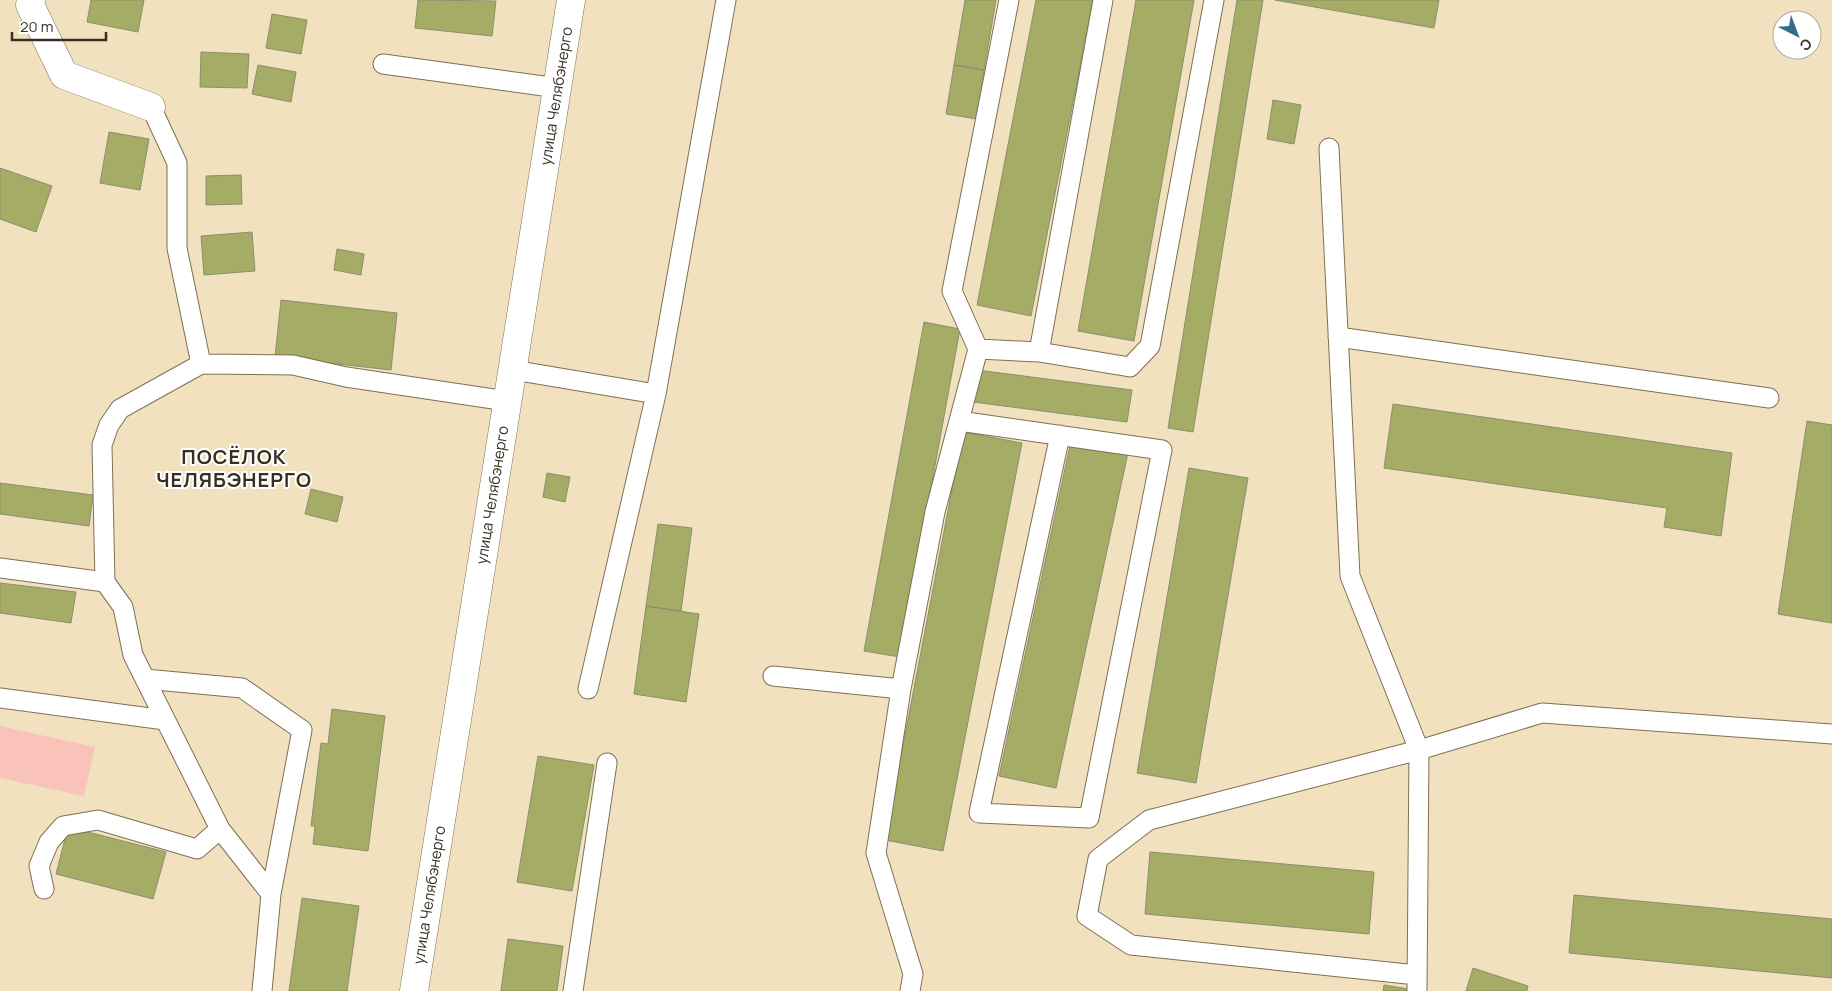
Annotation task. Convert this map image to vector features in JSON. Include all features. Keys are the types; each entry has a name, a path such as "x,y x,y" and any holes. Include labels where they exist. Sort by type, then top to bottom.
{"street":[{"path":"31,0 30,5 64,75 151,107"},
{"name":"улица Челябэнерго","path":"414,991 571,0"}],"lane":[{"path":"588,689 656,394 726,0"},
{"path":"910,991 913,974 876,853 901,689 935,512 978,349 952,290 1008,0"},
{"path":"1038,352 1103,0"},
{"path":"978,349 1038,352 1130,367 1150,346 1214,0"},
{"path":"383,64 558,88"},
{"path":"151,107 177,163 177,248 201,364"},
{"path":"1329,148 1350,576 1418,750 1417,983 1131,945 1087,916 1098,860 1149,820 1418,750 1542,713 1832,734"},
{"path":"1338,337 1769,398"},
{"path":"270,894 220,829 133,655 123,607 105,582 102,445 108,425 120,408 201,364 293,365 346,377 507,402"},
{"path":"513,370 656,394"},
{"path":"959,421 1060,435 1162,450 1089,818 979,813 1060,435"},
{"path":"0,568 105,582"},
{"path":"773,676 901,689"},
{"path":"145,679 242,688 302,730 270,894 262,991"},
{"path":"0,698 165,720"},
{"path":"574,991 606,763"},
{"path":"44,889 39,866 49,842 63,826 98,820 197,849 220,829"}],"shaded area":[{"path":"0,726 95,747 84,796 0,778"}],"building":[{"path":"91,0 144,0 138,32 87,22"},
{"path":"418,0 496,1 492,36 415,28"},
{"path":"965,0 996,0 984,70 954,65"},
{"path":"1036,0 1093,0 1031,316 977,305"},
{"path":"1136,0 1194,0 1134,341 1078,331"},
{"path":"1237,0 1263,0 1193,432 1168,428"},
{"path":"1275,0 1439,0 1434,28"},
{"path":"272,14 307,20 301,54 266,48"},
{"path":"201,52 249,54 247,88 200,87"},
{"path":"258,65 296,72 291,102 252,94"},
{"path":"954,65 984,70 977,119 946,114"},
{"path":"1273,100 1301,105 1294,144 1267,139"},
{"path":"109,132 149,139 140,190 100,183"},
{"path":"0,168 52,186 36,232 0,219"},
{"path":"241,175 242,204 206,205 206,176"},
{"path":"252,232 255,271 204,275 201,236"},
{"path":"337,249 364,254 361,275 334,270"},
{"path":"281,300 397,313 391,370 275,357"},
{"path":"924,322 960,329 900,657 864,651"},
{"path":"977,370 1132,390 1127,422 973,402"},
{"path":"1393,404 1732,453 1721,536 1664,527 1667,508 1384,468"},
{"path":"1807,421 1832,425 1832,623 1778,614"},
{"path":"963,432 1022,443 943,851 885,840"},
{"path":"1072,436 1129,448 1056,788 999,776"},
{"path":"1189,468 1248,478 1196,783 1137,773"},
{"path":"547,473 570,477 565,502 543,497"},
{"path":"0,483 93,495 89,526 0,514"},
{"path":"311,489 343,497 337,522 305,514"},
{"path":"658,524 692,528 681,611 646,606"},
{"path":"0,583 76,592 71,623 0,613"},
{"path":"646,606 699,614 686,702 634,694"},
{"path":"332,709 385,716 368,851 313,844 315,826 311,826 321,743 328,744"},
{"path":"538,756 594,765 572,891 517,882"},
{"path":"68,827 166,852 153,899 56,874"},
{"path":"1150,852 1374,872 1369,934 1145,914"},
{"path":"1574,895 1832,919 1832,978 1569,953"},
{"path":"302,898 359,906 347,991 289,991"},
{"path":"508,939 563,946 557,991 501,991"},
{"path":"1473,968 1528,986 1527,991 1466,991"},
{"path":"1384,985 1409,989 1409,991 1383,991"}],"district":[{"name":"ПОСЁЛОК ЧЕЛЯБЭНЕРГО","path":"234,468"}]}
